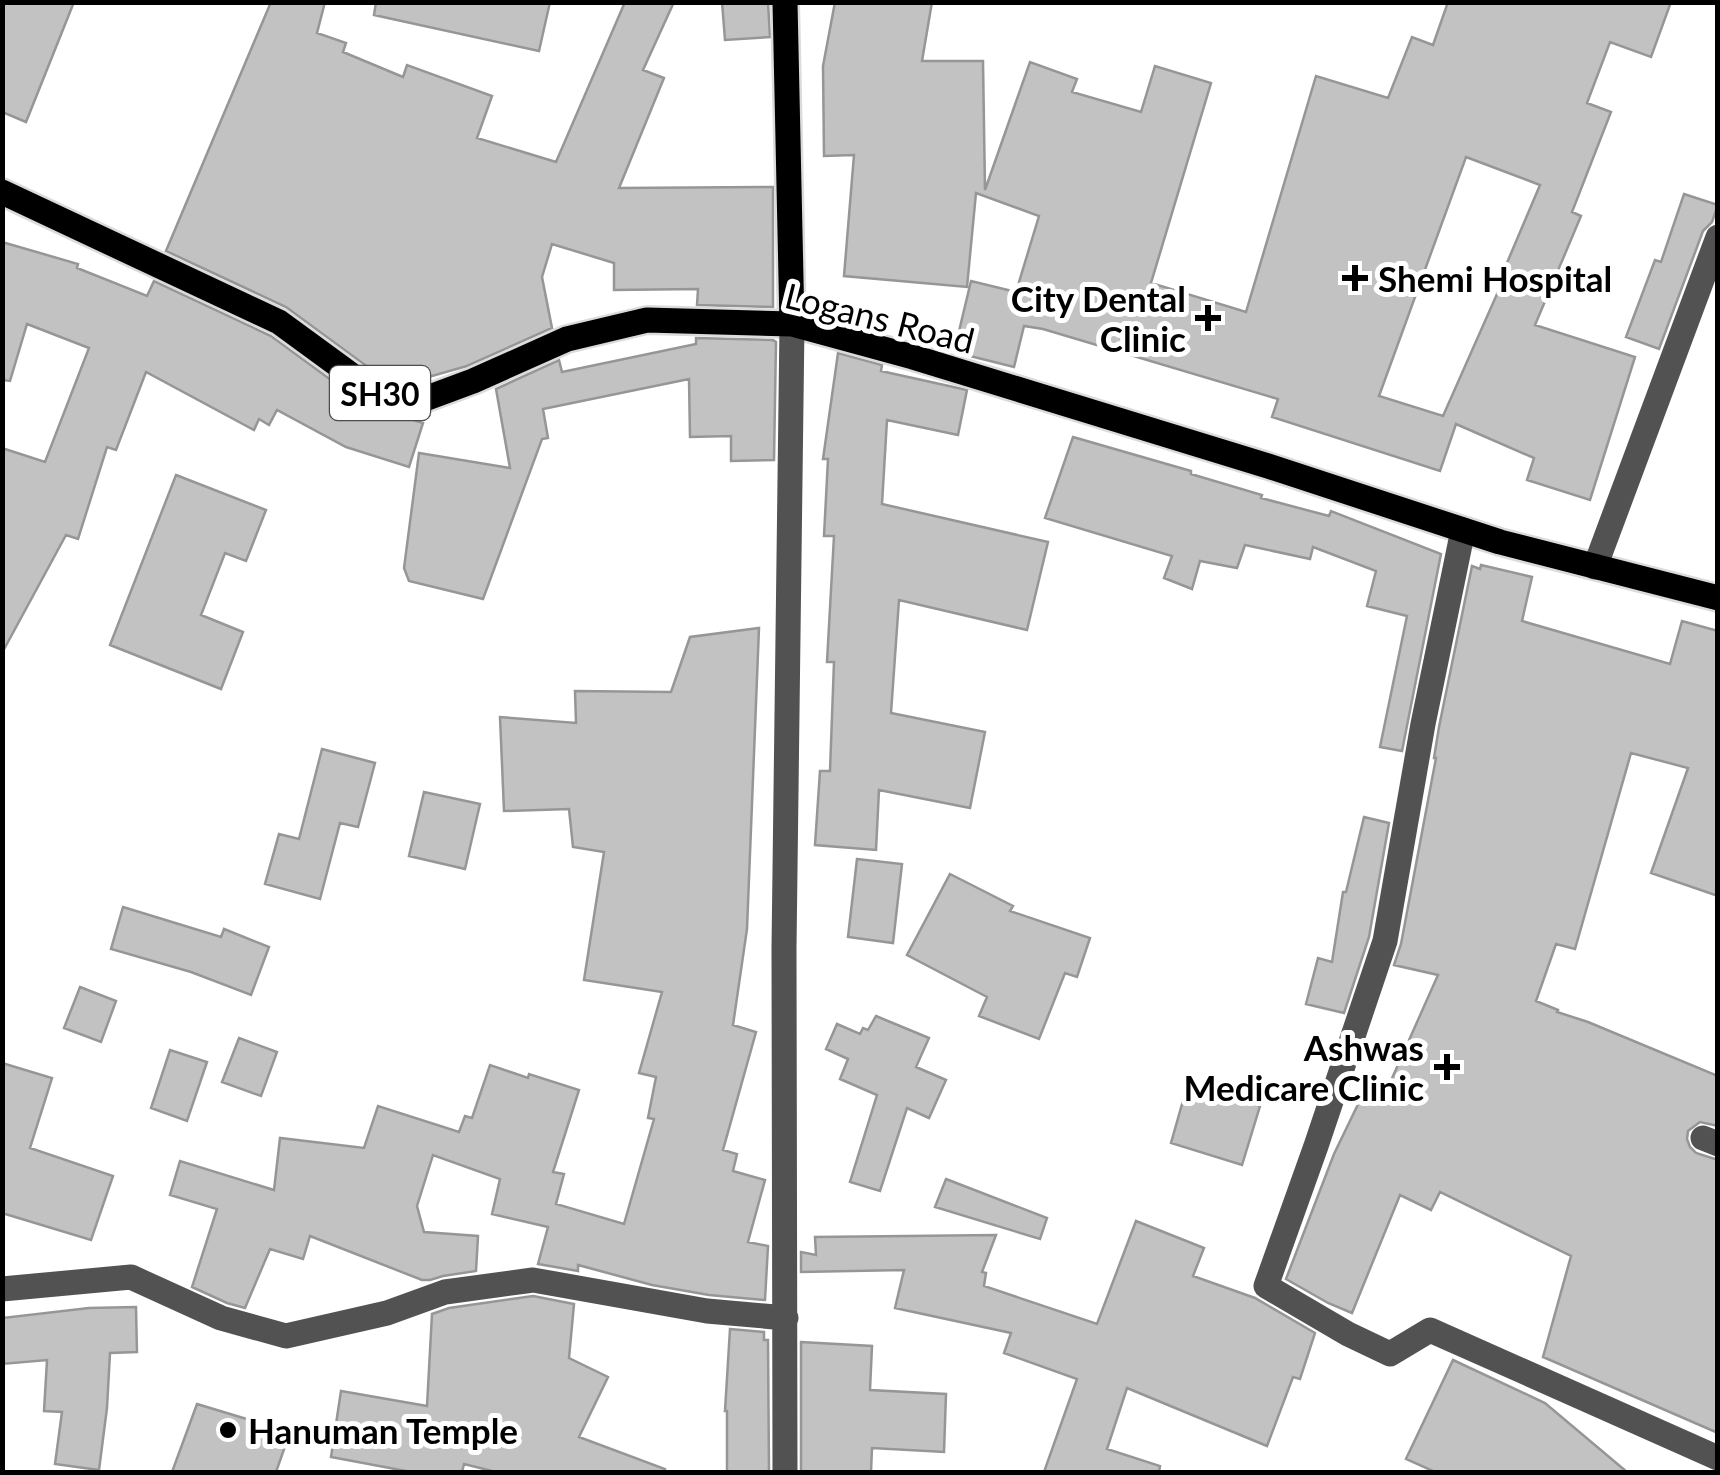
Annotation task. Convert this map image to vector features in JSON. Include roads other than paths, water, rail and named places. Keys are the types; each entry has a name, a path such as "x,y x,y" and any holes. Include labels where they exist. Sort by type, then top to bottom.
{"main road":[{"path":"784,2 792,324"},
{"name":"Logans Road","path":"2,192 279,322 372,390 411,404 567,339 647,320 792,324 914,357 1500,542 1718,598"}],"street":[{"path":"1595,567 1718,237"},
{"path":"786,1472 784,948 792,324"},
{"path":"1463,530 1423,724 1385,941 1266,1286 1390,1354 1430,1330 1718,1458"},
{"path":"2,1289 131,1277 221,1318 286,1336 388,1313 446,1292 533,1280 707,1311 786,1318"}],"place":[{"name":"Shemi Hospital","path":"1355,278"},
{"name":"City Dental Clinic","path":"1208,318"},
{"name":"Ashwas Medicare Clinic","path":"1447,1067"},
{"name":"Hanuman Temple","path":"228,1430"}]}
